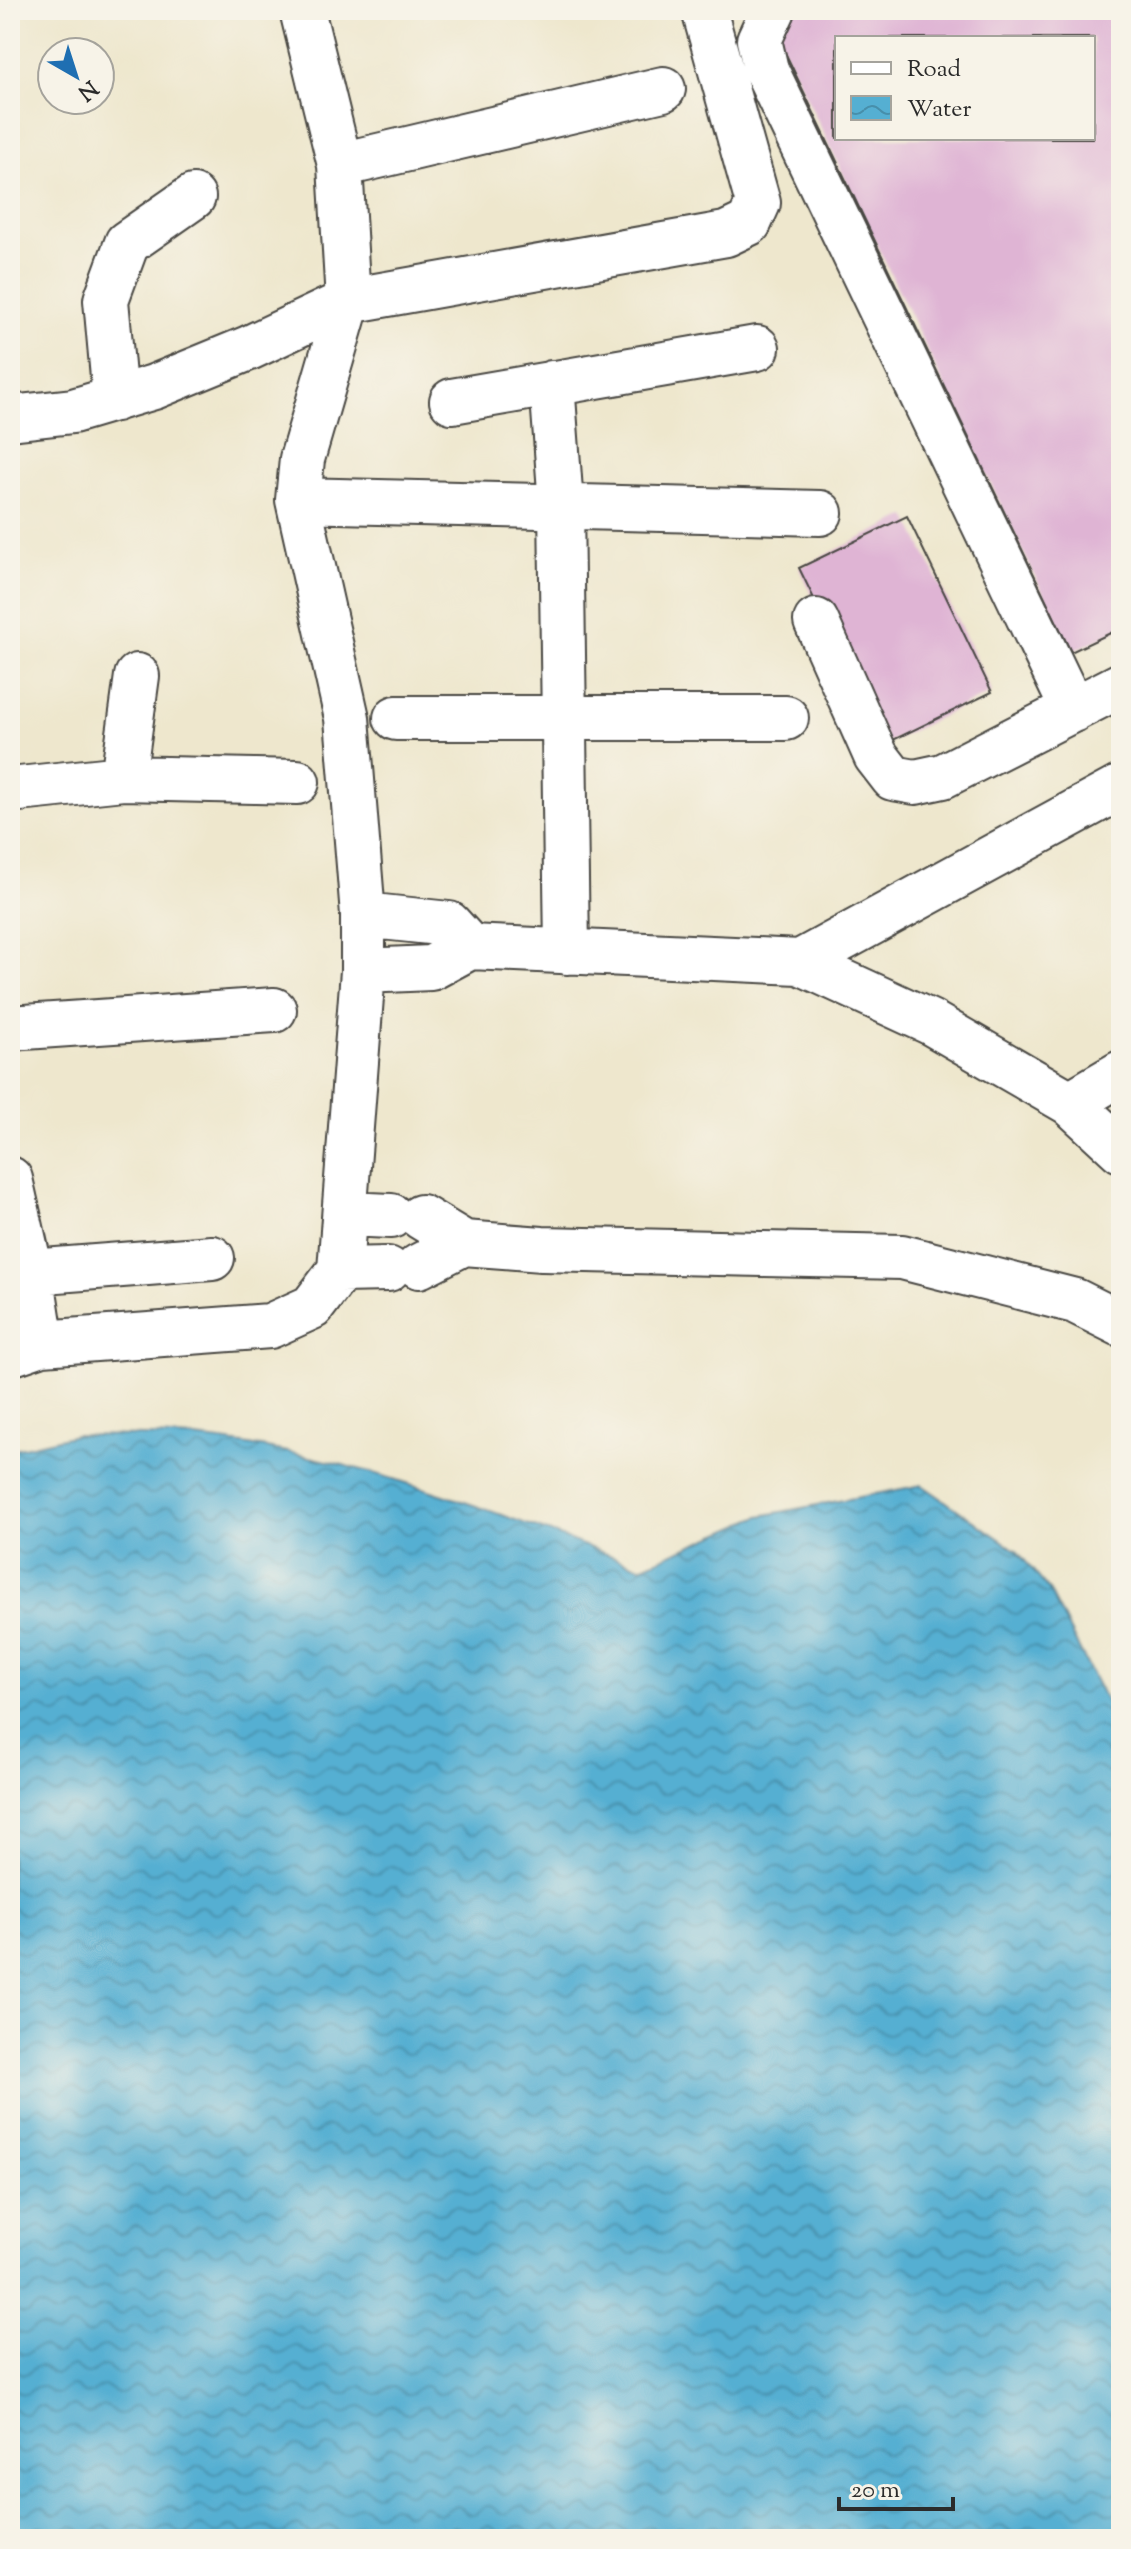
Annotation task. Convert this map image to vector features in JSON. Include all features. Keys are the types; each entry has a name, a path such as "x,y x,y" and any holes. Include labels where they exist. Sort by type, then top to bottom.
{"street":[{"path":"10,1179 26,1348 270,1326 312,1307 340,1270 347,1214 363,971 363,915 347,718 298,500 302,459 348,301 340,165 302,10"},
{"path":"10,418 73,411 154,387 249,348 348,301 726,234 749,223 758,203 704,10"},
{"path":"773,10 759,40 766,70 1073,710"},
{"path":"340,165 663,89"},
{"path":"115,399 106,300 127,243 193,197"},
{"path":"452,401 757,348"},
{"path":"552,383 561,505 567,952"},
{"path":"298,500 820,513"},
{"path":"816,621 876,756 893,778 915,782 943,776 1121,685"},
{"path":"123,778 137,676"},
{"path":"396,718 786,718"},
{"path":"10,790 123,778 297,782"},
{"path":"800,962 1121,787"},
{"path":"363,915 449,924 470,947"},
{"path":"363,971 431,968 470,947 800,962 930,1022 1070,1103 1121,1150"},
{"path":"10,1028 274,1010"},
{"path":"1070,1103 1121,1073"},
{"path":"347,1214 406,1217 464,1243 542,1249 902,1257 1075,1301 1121,1324"},
{"path":"340,1270 404,1268 464,1243"},
{"path":"20,1276 212,1258"}],"water":[{"path":"76,1435 204,1439 316,1458 480,1507 641,1567 760,1516 922,1485 1017,1551 1049,1590 1121,1731 1121,2087 1112,2096 1115,2134 1121,2142 1121,2539 10,2539 10,1450"}],"building":[{"path":"798,10 1121,10 1121,628 1071,652 771,23"},
{"path":"907,516 992,692 885,744 799,568"}]}
